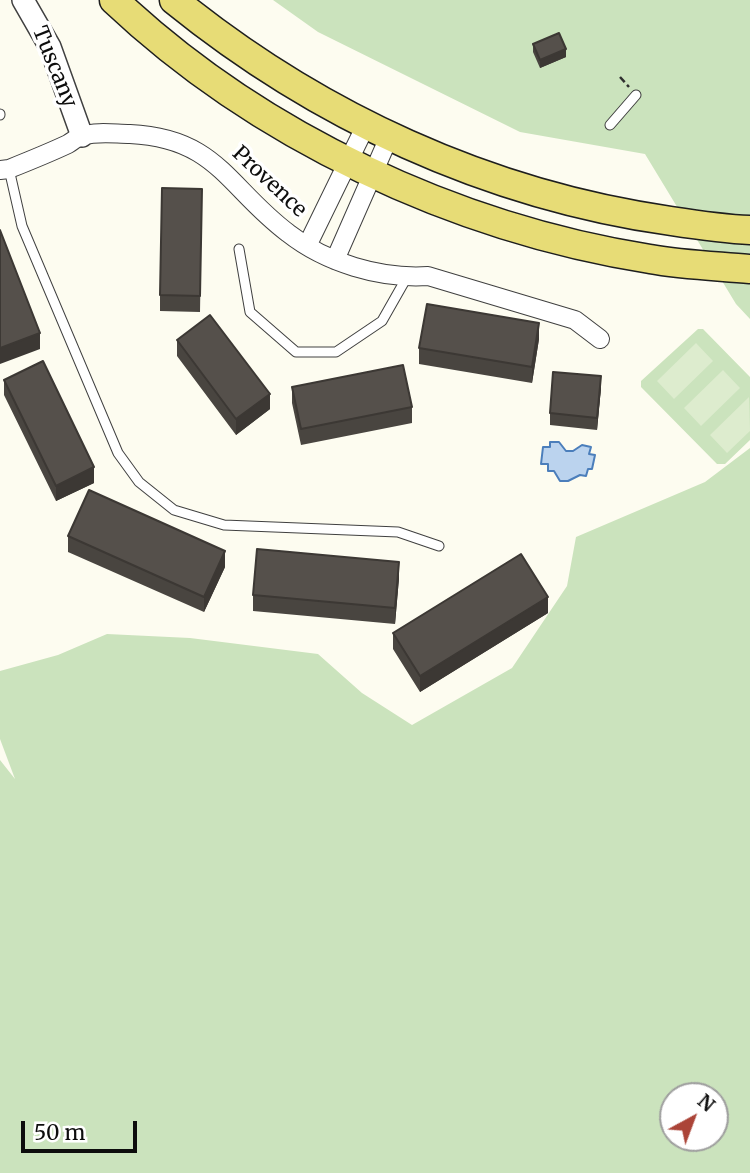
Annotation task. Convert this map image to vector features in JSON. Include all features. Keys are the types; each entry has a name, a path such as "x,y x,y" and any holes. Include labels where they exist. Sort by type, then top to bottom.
{"main road":[{"path":"114,0 202,73 295,133 360,168 464,213 558,240 651,260 750,270"},
{"path":"174,0 250,57 377,131 466,169 578,204 628,215 750,230"}],"street":[{"name":"Tuscany","path":"23,0 50,47 82,136"},
{"name":"Provence","path":"307,246 360,168 377,131"},
{"name":"Provence","path":"335,260 360,168 377,131"},
{"name":"Provence","path":"5,170 82,136 104,133 146,135 180,142 213,160 287,233 335,260 362,269 407,277 428,276 575,320 600,339"}],"lane":[{"path":"610,125 636,95"},
{"path":"5,170 22,226 118,453 139,482 174,510 224,525 398,532 439,546"},
{"path":"239,249 250,312 296,352 336,352 382,321 407,277"}],"path":[{"path":"620,77 629,87"}],"green space":[{"path":"273,0 750,0 750,319 736,304 645,154 520,132 318,32"},
{"path":"698,329 703,329 750,377 750,440 725,464 717,464 641,387 641,381"},
{"path":"696,343 713,361 674,399 657,381"},
{"path":"723,370 740,388 701,426 684,408"},
{"path":"749,397 750,431 727,453 710,435"},
{"path":"750,448 750,1173 0,1173 0,760 15,779 0,739 0,671 58,655 107,634 190,638 318,654 362,693 412,725 512,668 567,586 576,537 705,482"}],"water":[{"path":"550,442 559,442 566,451 573,451 582,445 591,447 589,454 595,455 592,469 588,469 586,476 580,475 568,481 560,481 554,471 548,471 548,464 541,464 543,447 550,447"}],"building":[{"path":"559,33 566,49 540,60 533,44"},
{"path":"162,188 202,189 200,296 160,295"},
{"path":"0,230 40,333 0,348"},
{"path":"427,304 539,323 532,367 419,348"},
{"path":"210,315 270,394 236,419 177,340"},
{"path":"43,361 94,467 56,486 4,380"},
{"path":"403,365 412,407 301,429 292,387"},
{"path":"553,372 601,376 597,418 550,413"},
{"path":"89,490 225,551 204,597 68,536"},
{"path":"257,549 399,562 395,608 253,595"},
{"path":"521,554 548,597 420,676 393,633"}]}
